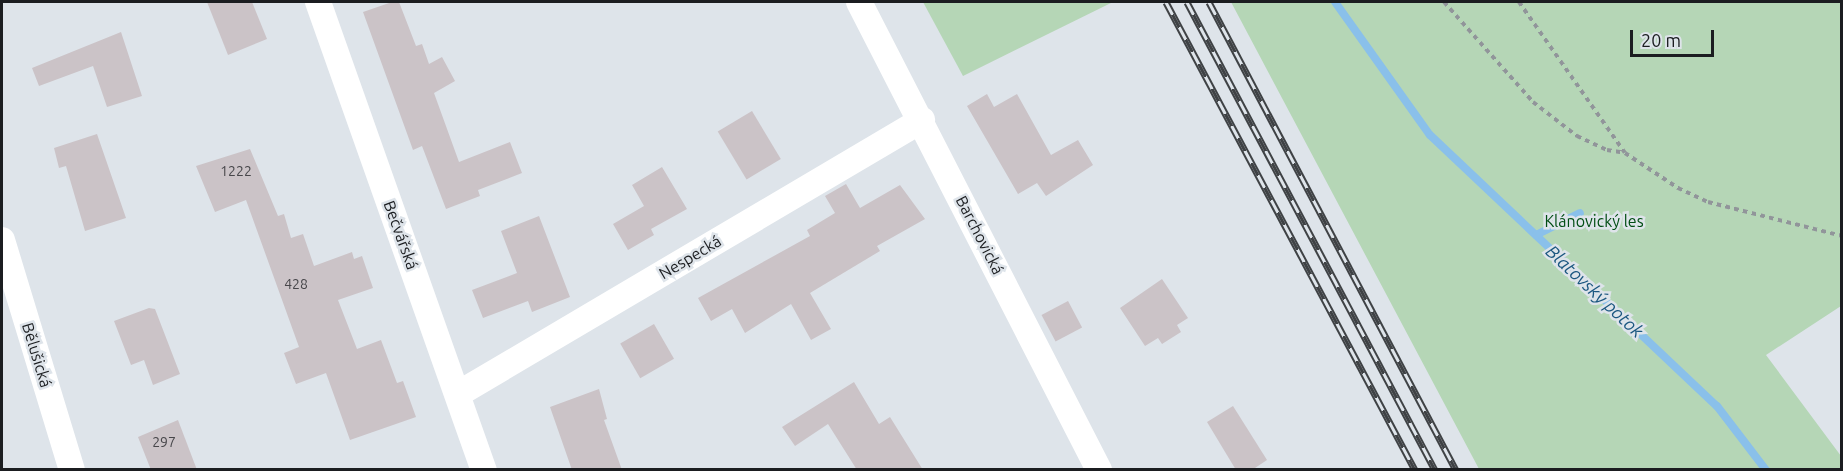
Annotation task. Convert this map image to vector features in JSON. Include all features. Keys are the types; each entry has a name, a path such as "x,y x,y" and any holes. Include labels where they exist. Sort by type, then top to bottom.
{"street":[{"name":"Bečvářská","path":"318,2 484,470"},
{"name":"Barchovická","path":"859,2 922,120 1099,470"},
{"name":"Nespecká","path":"458,394 922,120"},
{"name":"Bělušická","path":"2,240 72,470"}],"path":[{"path":"1444,2 1533,102 1559,124 1607,150 1625,153"},
{"path":"1519,2 1625,153 1678,188 1708,202 1842,236"}],"green space":[{"path":"923,2 1113,2 963,76"},
{"name":"Klánovický les","path":"1231,2 1841,2 1841,306 1766,355 1841,456 1841,469 1479,469"}],"building":[{"path":"207,2 252,2 267,39 228,55"},
{"path":"392,2 399,2 416,46 422,44 429,64 442,57 455,81 434,93 459,162 510,142 522,173 478,190 480,196 446,209 422,146 413,150 363,12"},
{"path":"121,32 142,96 107,107 93,66 39,86 32,68"},
{"path":"987,94 994,107 1017,94 1051,155 1078,140 1093,165 1046,196 1037,183 1018,194 967,106"},
{"path":"752,111 781,159 747,180 718,132"},
{"path":"97,134 126,218 85,231 66,166 59,168 54,148"},
{"path":"250,149 278,216 284,214 291,238 303,234 314,266 352,252 354,259 362,256 373,288 338,300 357,349 381,340 397,383 403,381 416,417 350,440 326,373 296,384 284,353 299,347 246,200 215,212 196,166"},
{"path":"662,167 687,209 651,229 654,235 628,250 613,224 644,206 632,185"},
{"path":"846,184 860,208 900,185 925,219 877,246 880,251 810,293 831,329 811,340 791,304 745,333 732,309 711,321 698,298 810,236 807,230 835,213 825,196"},
{"path":"539,216 570,297 532,312 528,301 483,318 472,290 517,273 501,231"},
{"path":"1162,279 1188,318 1177,325 1181,332 1162,344 1158,338 1145,346 1120,308"},
{"path":"1068,301 1082,327 1056,342 1042,315"},
{"path":"149,308 155,309 180,374 153,385 144,360 131,365 114,321"},
{"path":"654,324 674,359 640,378 620,344"},
{"path":"854,382 879,424 890,417 923,470 857,470 828,424 795,446 782,427"},
{"path":"599,389 607,419 604,420 622,470 572,470 550,407"},
{"path":"1233,406 1267,460 1252,470 1236,470 1207,422"},
{"path":"178,420 197,470 151,470 138,437"}],"waterway":[{"name":"Blatovský potok","path":"1335,2 1430,135 1717,406 1766,470"},
{"path":"1536,235 1580,213"}],"railway":[{"path":"1166,2 1415,470"},
{"path":"1187,2 1435,470"},
{"path":"1209,2 1456,470"}]}
